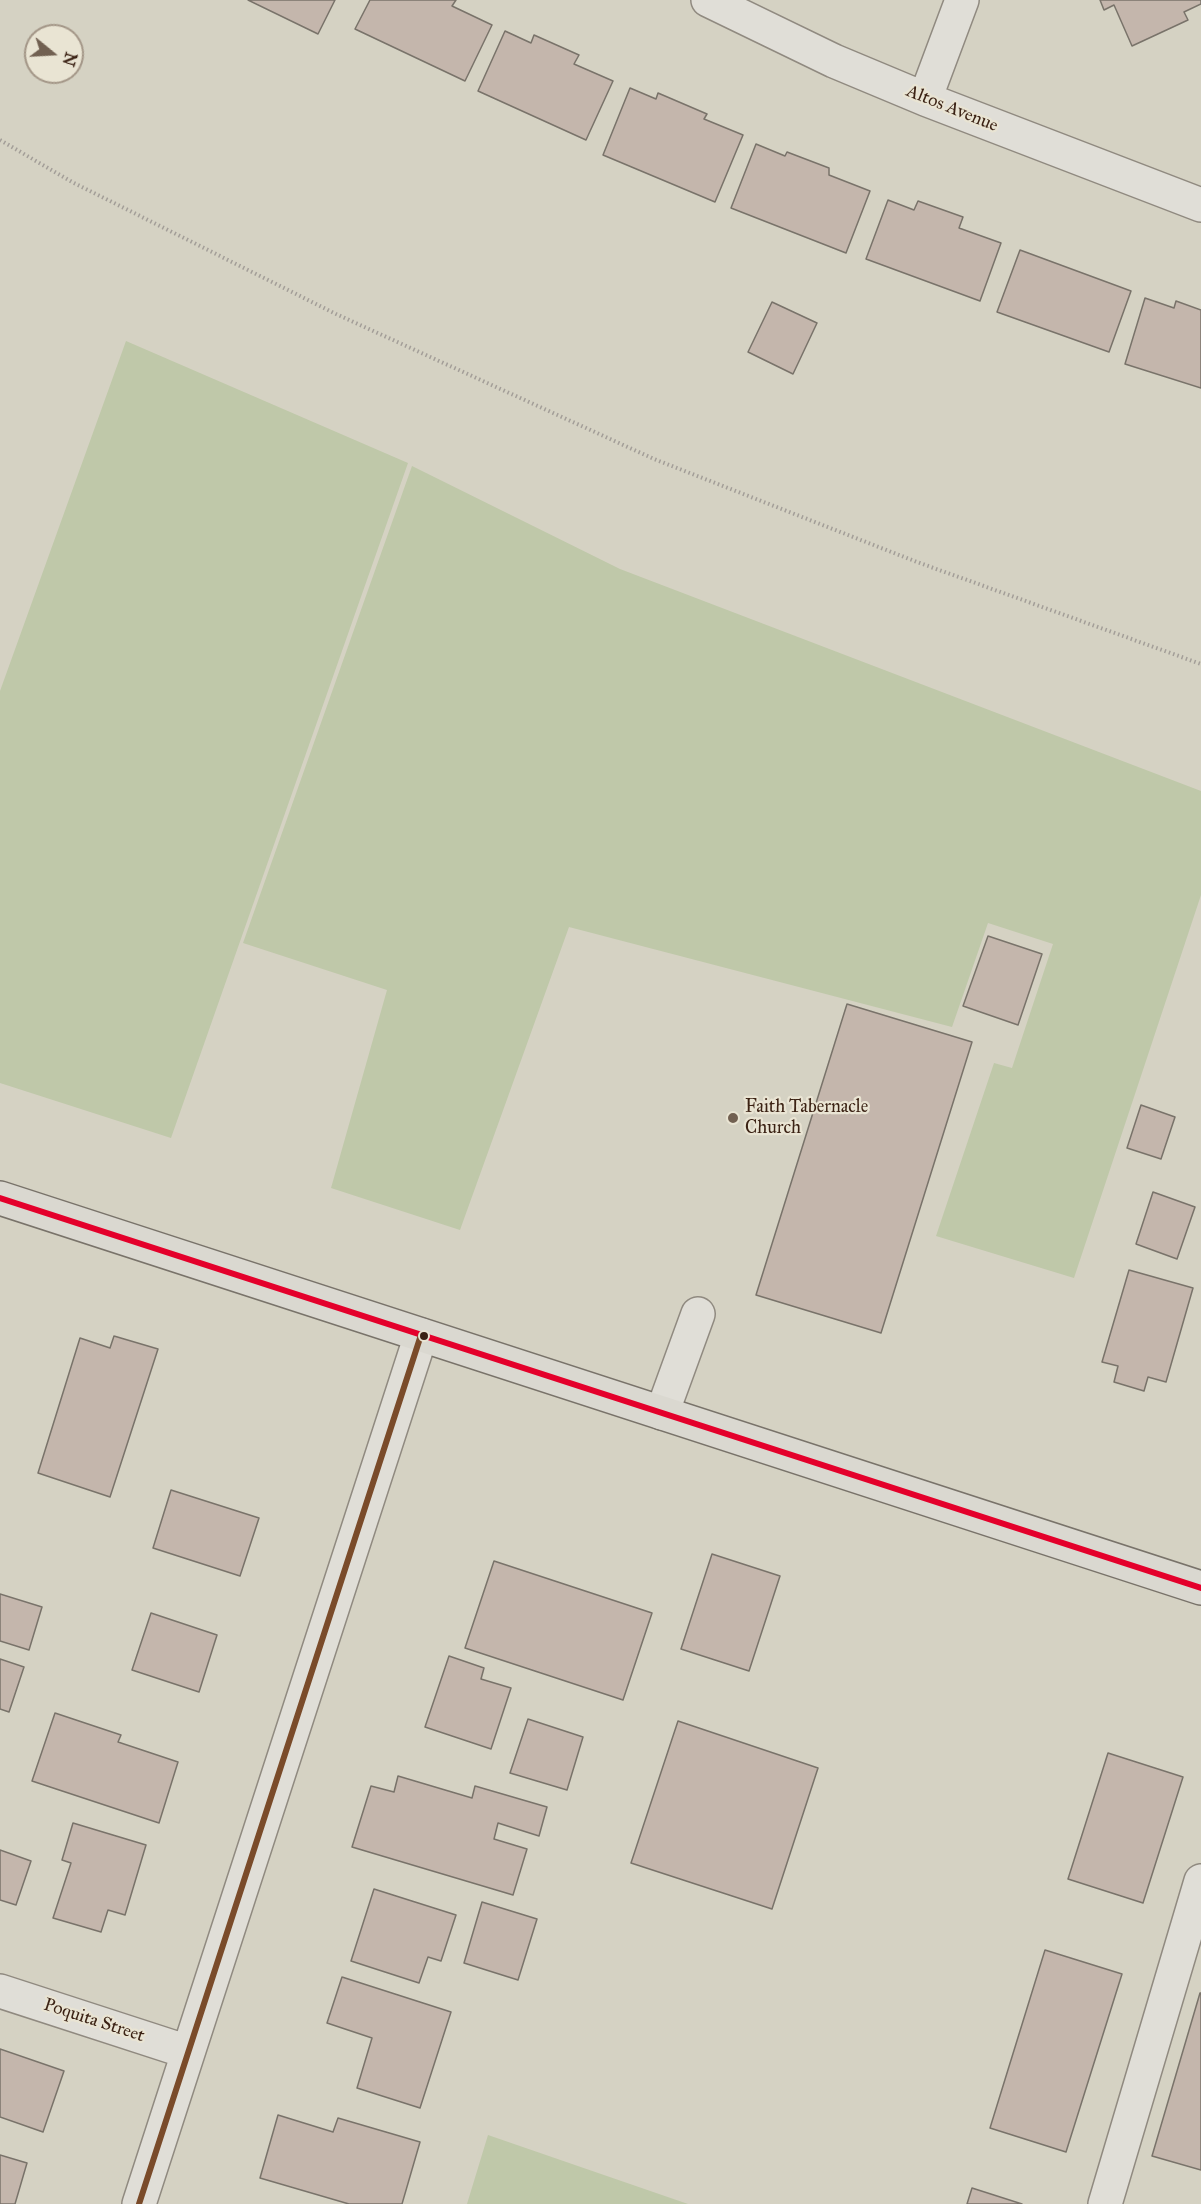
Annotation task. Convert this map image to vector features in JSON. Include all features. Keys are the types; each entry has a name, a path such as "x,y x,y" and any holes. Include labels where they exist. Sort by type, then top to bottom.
{"main road":[{"path":"0,1198 1201,1588"}],"street":[{"name":"Altos Avenue","path":"708,0 834,61 925,99 1201,205"},
{"path":"925,99 962,0"},
{"path":"662,1413 698,1314"},
{"path":"139,2204 421,1335"},
{"path":"1105,2204 1201,1881"},
{"name":"Poquita Street","path":"0,1991 188,2052"}],"path":[{"path":"0,140 72,182 336,314 654,459 917,562 1201,663"}],"green space":[{"path":"126,341 408,463 171,1138 0,1083 0,691"},
{"path":"412,466 620,569 1201,791 1201,895 1074,1278 936,1236 994,1063 1012,1068 1053,944 988,923 952,1027 569,927 460,1230 331,1188 387,990 243,943"},
{"path":"488,2135 688,2204 467,2204"}],"building":[{"path":"248,0 335,0 318,34"},
{"path":"370,0 456,0 452,6 492,25 465,81 355,29"},
{"path":"1100,0 1201,0 1201,4 1184,12 1188,20 1132,46 1114,5 1104,10"},
{"path":"505,31 531,43 534,35 579,55 574,64 613,81 586,140 478,91"},
{"path":"630,88 656,99 658,93 707,114 704,119 743,135 715,202 603,155"},
{"path":"756,144 785,156 787,152 829,168 829,175 870,191 846,253 731,208"},
{"path":"888,200 914,210 918,201 963,217 959,228 1001,243 980,301 866,259"},
{"path":"1020,250 1131,291 1109,352 997,312"},
{"path":"1145,298 1174,308 1176,301 1201,310 1201,388 1125,364"},
{"path":"772,302 817,323 793,374 748,352"},
{"path":"988,936 1042,954 1018,1025 963,1006"},
{"path":"847,1004 972,1042 881,1333 756,1295"},
{"path":"1141,1105 1175,1117 1161,1159 1127,1148"},
{"path":"1153,1192 1195,1207 1177,1259 1136,1244"},
{"path":"1129,1270 1193,1288 1166,1382 1148,1377 1144,1391 1114,1382 1118,1366 1102,1362"},
{"path":"114,1336 158,1349 110,1497 38,1473 80,1338 110,1348"},
{"path":"171,1490 259,1518 240,1576 153,1548"},
{"path":"712,1554 780,1576 749,1671 681,1649"},
{"path":"494,1561 652,1613 623,1700 465,1648"},
{"path":"0,1594 42,1607 29,1650 0,1641"},
{"path":"151,1613 217,1635 199,1692 132,1670"},
{"path":"449,1656 484,1668 481,1679 511,1688 491,1749 425,1727"},
{"path":"0,1659 24,1667 9,1712 0,1709"},
{"path":"55,1713 121,1735 118,1742 178,1762 159,1823 32,1781"},
{"path":"528,1719 583,1737 567,1790 510,1773"},
{"path":"678,1721 818,1768 772,1909 631,1863"},
{"path":"1108,1753 1183,1777 1143,1903 1068,1879"},
{"path":"398,1776 472,1798 475,1786 547,1807 539,1836 498,1823 494,1839 527,1849 513,1895 352,1847 371,1786 394,1792"},
{"path":"73,1823 146,1845 125,1915 108,1910 101,1932 53,1918 71,1863 62,1860"},
{"path":"0,1850 31,1861 16,1905 0,1900"},
{"path":"374,1889 456,1915 441,1961 428,1957 419,1983 351,1961"},
{"path":"482,1902 537,1919 518,1980 464,1963"},
{"path":"1045,1950 1122,1974 1066,2152 990,2128"},
{"path":"342,1977 451,2012 420,2108 357,2088 372,2038 327,2023"},
{"path":"1201,1993 1201,2170 1152,2156"},
{"path":"0,2049 64,2071 43,2132 0,2117"},
{"path":"278,2115 333,2132 338,2118 420,2142 402,2204 349,2204 260,2178"},
{"path":"0,2155 27,2163 15,2204 0,2204"},
{"path":"972,2188 1022,2204 967,2204"}],"transit line":[{"path":"0,1198 1201,1588"},
{"path":"139,2204 421,1335"}],"place":[{"name":"Faith Tabernacle Church","path":"733,1118"}]}
